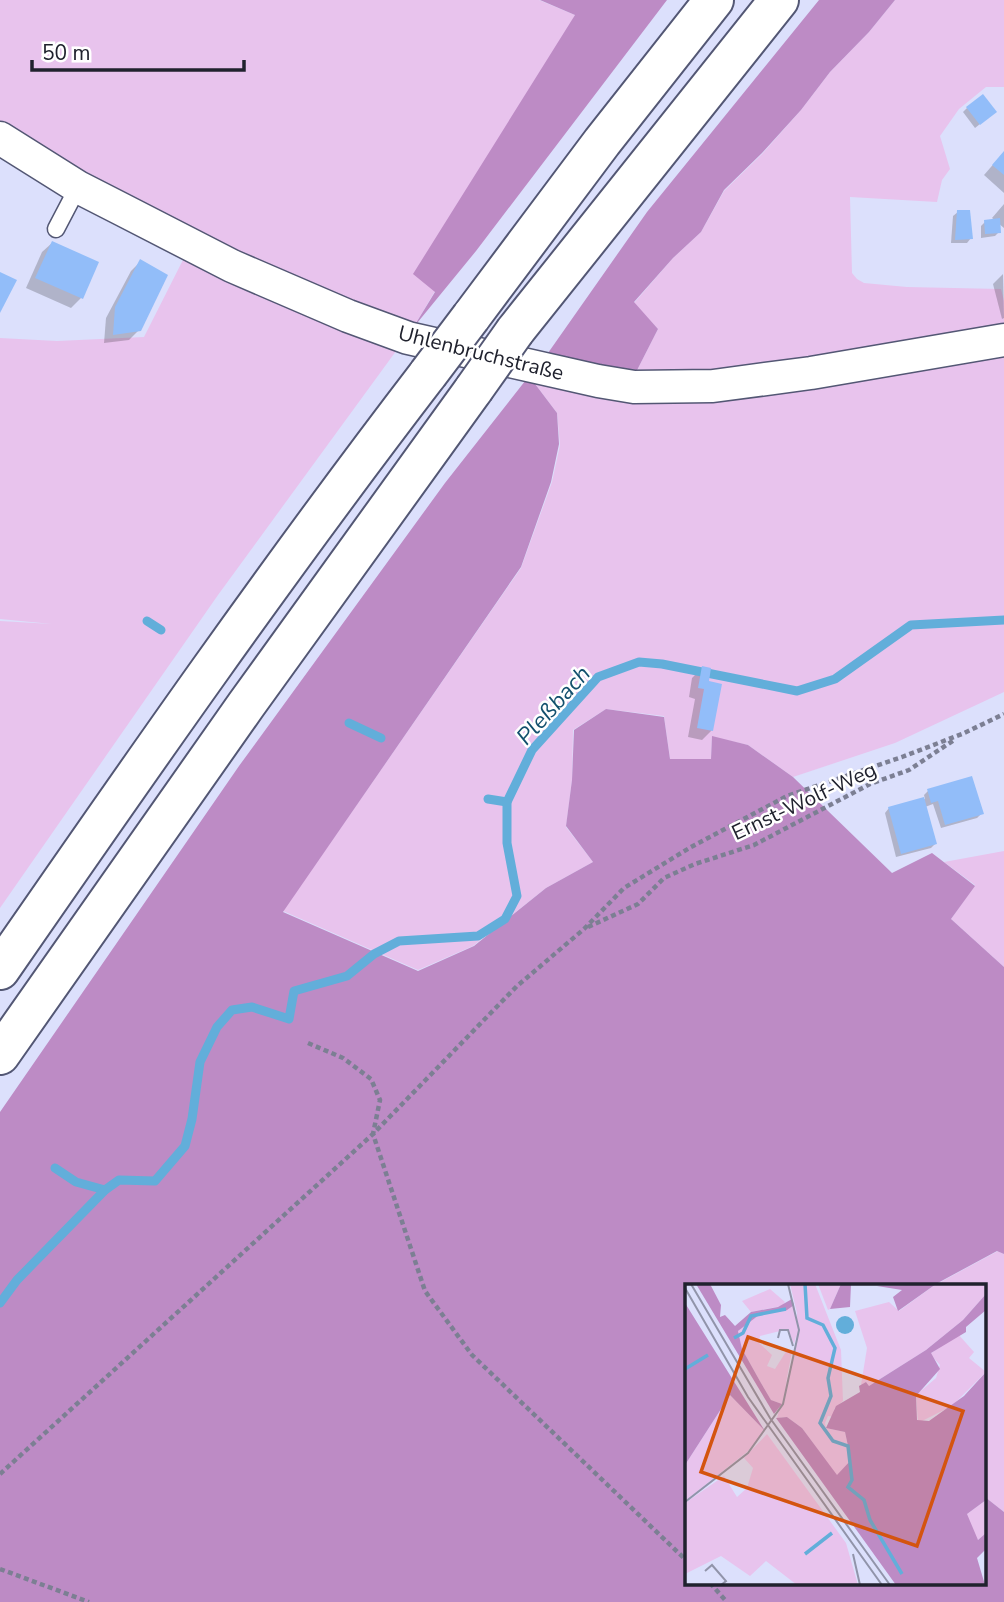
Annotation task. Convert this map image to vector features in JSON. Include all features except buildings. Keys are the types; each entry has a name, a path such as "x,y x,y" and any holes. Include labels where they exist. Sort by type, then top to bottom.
{"highway":[{"path":"0,970 141,767 344,484 601,142 714,0"},
{"path":"0,1055 238,716 515,331 779,0"}],"street":[{"name":"Uhlenbruchstraße","path":"0,138 78,187 232,266 348,316 408,338 539,369 634,387 671,388 811,373 1004,340"}],"lane":[{"path":"56,229 78,187"}],"path":[{"path":"0,1474 373,1134 517,986 584,929 624,888 691,847 787,796 962,734 1004,714"},
{"name":"Ernst-Wolf-Weg","path":"584,929 638,904 664,878 695,864 754,845 870,784 909,770 962,734"},
{"path":"308,1043 343,1058 371,1079 380,1100 373,1134 425,1291 464,1345 685,1559"},
{"path":"0,1569 89,1602"},
{"path":"711,1584 727,1602"}],"shaded area":[{"path":"0,0 539,0 575,15 435,291 413,328 349,299 237,257 81,172 0,124"},
{"path":"540,0 667,0 476,251 413,328 435,292 413,274 575,15"},
{"path":"819,0 895,0 869,32 830,72 801,110 724,190 701,232 673,258 634,302 658,329 632,380 548,353 647,212"},
{"path":"895,0 1004,0 1004,87 986,87 959,109 940,136 950,169 942,180 937,202 850,197 852,273 864,283 907,287 1001,289 1004,327 966,341 632,380 658,329 634,303 673,258 701,232 724,191 762,154 830,72 869,32"},
{"path":"187,252 369,338 380,346 399,347 218,595 0,908 0,621 52,624 0,619 0,338 57,341 144,337"},
{"path":"1004,348 1004,692 895,743 793,777 748,745 712,737 711,759 670,759 664,716 606,709 573,730 572,780 566,827 593,862 546,888 473,946 418,970 283,911 521,568 552,482 560,445 557,413 532,380 554,388 658,395"},
{"path":"529,376 557,413 559,444 551,482 521,567 283,912 418,971 474,946 546,888 593,862 566,826 572,780 574,730 606,709 664,717 670,759 711,759 712,736 748,745 793,777 892,873 932,853 975,886 951,919 1004,967 1004,1254 997,1251 936,1284 685,1284 685,1584 986,1584 986,1498 1004,1512 1004,1602 0,1602 0,1112 239,766 445,483"},
{"path":"1004,851 1004,967 951,919 975,885 944,862"},
{"path":"998,1251 1004,1254 1004,1512 986,1498 986,1284 937,1284"}],"waterway":[{"name":"Pleßbach","path":"0,1303 17,1280 105,1190 119,1180 155,1181 185,1146 192,1119 200,1062 217,1027 232,1010 252,1007 289,1019 294,991 347,976 374,954 399,941 478,936 505,919 517,896 507,843 507,802 532,750 598,677 639,662 662,664 797,691 835,679 911,625 1004,620"},
{"path":"147,621 161,630"},
{"path":"349,723 381,738"},
{"path":"488,799 507,802"},
{"path":"55,1168 76,1182 105,1190"}]}
